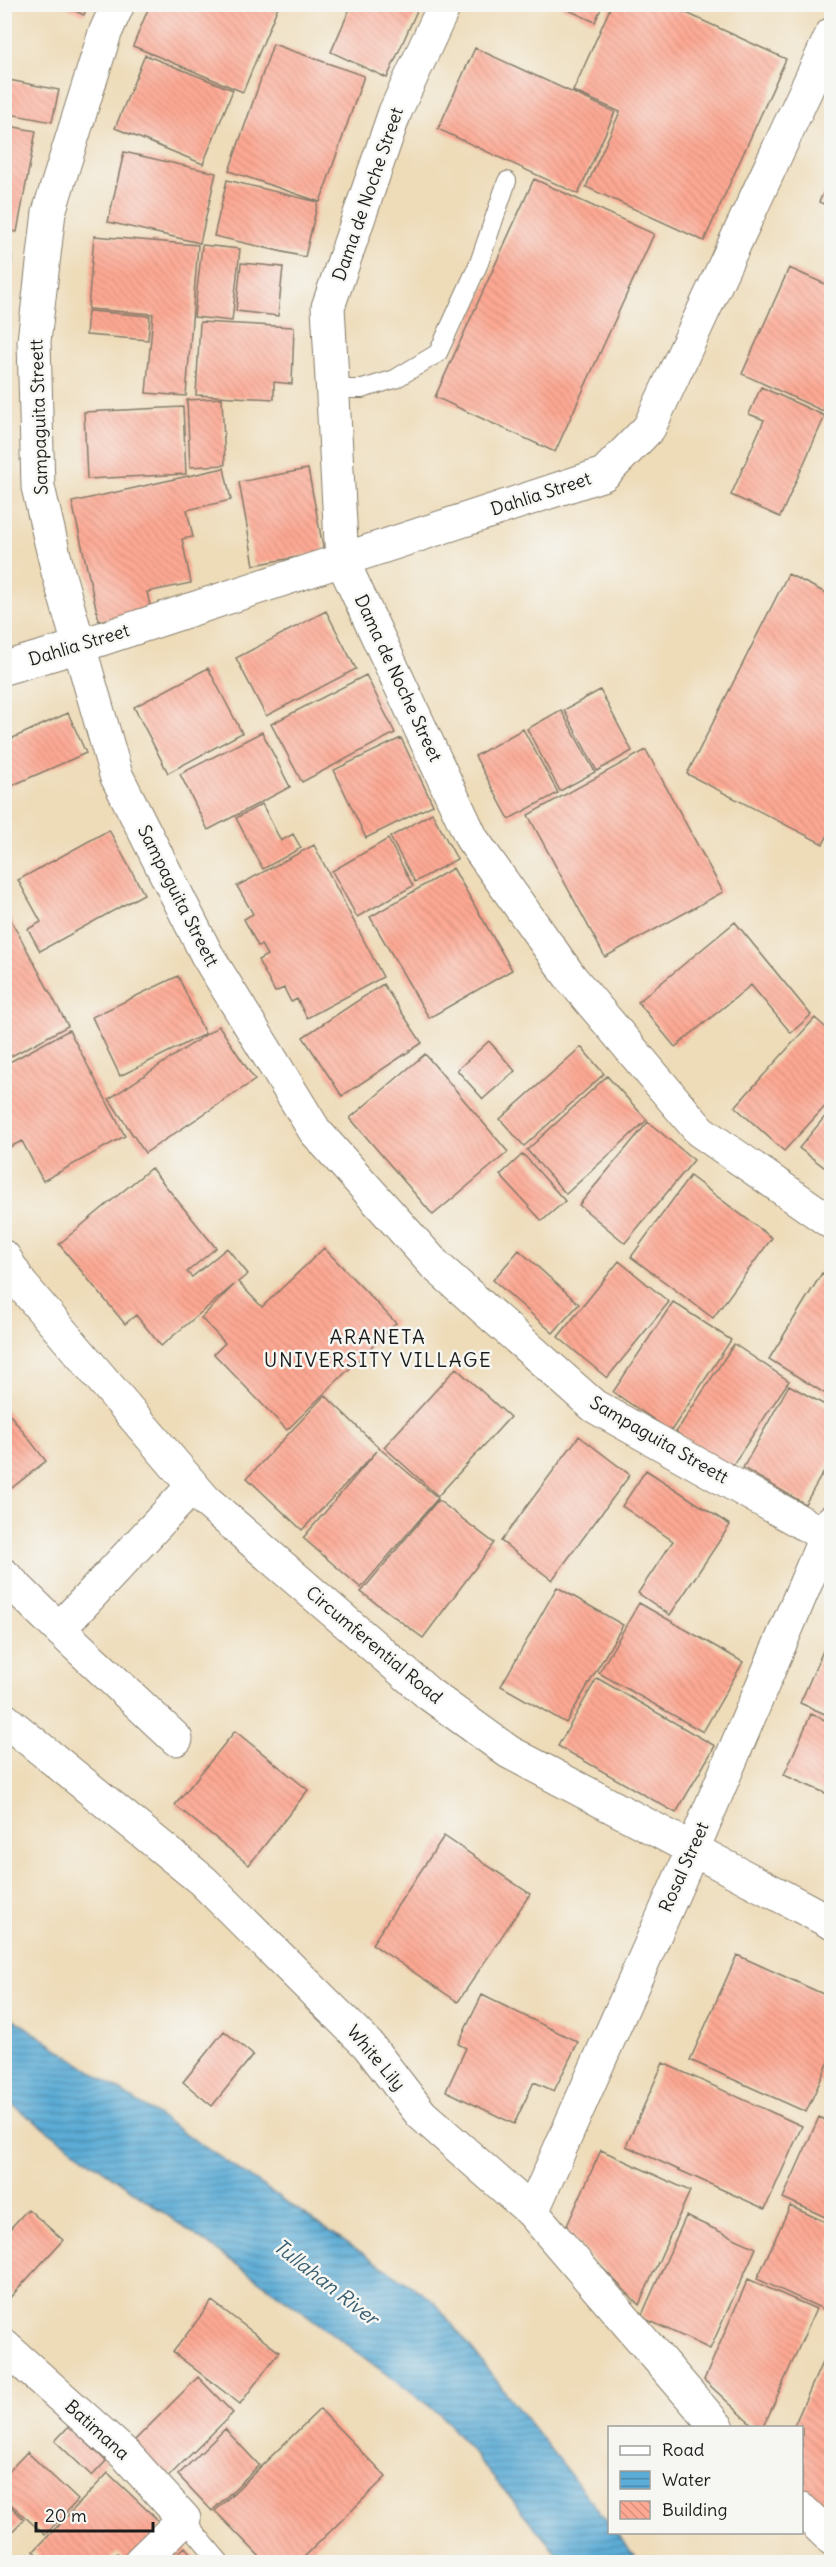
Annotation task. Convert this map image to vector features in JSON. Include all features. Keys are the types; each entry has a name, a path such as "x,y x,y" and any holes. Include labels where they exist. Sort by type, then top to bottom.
{"street":[{"name":"Sampaguita Streett","path":"118,4 105,33 48,212 34,341 38,487 58,572 116,775 207,955 315,1131 435,1265 594,1406 828,1528"},
{"name":"Dama de Noche Street","path":"444,4 394,112 328,307 342,560 472,839 571,978 700,1131 831,1223"},
{"name":"Dahlia Street","path":"4,668 80,646 604,474 649,428 831,34"},
{"name":"Circumferential Road","path":"4,1257 20,1283 205,1500 429,1694 509,1752 831,1923"},
{"path":"59,1629 193,1486"},
{"name":"Rosal Street","path":"532,2212 693,1849 828,1528"},
{"path":"4,1575 176,1739"},
{"name":"White Lily","path":"4,1719 203,1881 369,2045 422,2114 532,2212 717,2426"},
{"name":"Batimana","path":"4,2346 127,2456 184,2519"},
{"path":"803,2512 831,2539"},
{"path":"140,2562 184,2519"}],"lane":[{"path":"333,389 362,389 395,379 438,353 480,263 507,181"},
{"path":"184,2519 220,2562"}],"water":[{"name":"Tullahan River","path":"5,2013 434,2301 608,2523 608,2534 617,2534 640,2562 564,2562 441,2415 299,2309 5,2100"}],"building":[{"path":"60,4 88,4 84,15"},
{"path":"150,4 279,4 243,92 133,46"},
{"path":"352,4 419,6 387,78 331,52"},
{"path":"555,4 603,4 595,22"},
{"path":"612,4 667,4 786,59 704,241 586,187 620,112 573,91"},
{"path":"273,44 364,76 320,202 229,171"},
{"path":"475,48 615,112 578,194 438,129"},
{"path":"145,55 233,90 203,164 115,128"},
{"path":"4,79 59,90 52,122 4,113"},
{"path":"4,125 36,131 17,232 4,230"},
{"path":"124,152 216,173 200,243 108,222"},
{"path":"832,175 832,208 819,202"},
{"path":"534,179 654,234 555,452 435,397"},
{"path":"227,180 318,202 305,257 214,236"},
{"path":"94,236 198,245 186,396 146,393 153,314 88,309"},
{"path":"202,245 240,249 232,321 194,317"},
{"path":"4,256 12,256 8,316 4,315"},
{"path":"241,263 283,267 278,316 236,311"},
{"path":"789,268 832,287 832,392 823,411 742,374"},
{"path":"88,311 150,316 148,340 86,335"},
{"path":"200,322 294,327 292,384 274,382 274,399 196,395"},
{"path":"761,387 825,416 780,517 731,495 764,420 749,414"},
{"path":"222,398 225,465 190,467 187,400"},
{"path":"183,407 186,474 87,479 84,412"},
{"path":"224,468 231,500 187,510 193,537 182,539 191,583 147,592 151,610 99,621 72,502"},
{"path":"308,469 324,552 254,565 239,482"},
{"path":"788,574 832,596 832,828 823,844 687,774"},
{"path":"326,611 356,669 266,716 236,658"},
{"path":"208,668 242,733 168,773 134,707"},
{"path":"366,675 395,733 302,782 271,724"},
{"path":"600,690 632,751 597,771 564,710"},
{"path":"561,710 595,772 560,791 527,729"},
{"path":"68,713 86,753 4,789 4,742"},
{"path":"523,729 558,793 509,819 475,756"},
{"path":"262,732 290,787 208,830 180,774"},
{"path":"401,738 433,805 366,838 334,770"},
{"path":"646,750 723,892 605,957 528,815"},
{"path":"262,804 281,841 293,834 301,848 263,869 236,818"},
{"path":"432,813 457,859 415,882 390,837"},
{"path":"109,830 144,894 40,951 28,929 41,922 18,880"},
{"path":"388,839 413,886 357,917 332,871"},
{"path":"314,845 383,977 307,1018 297,999 291,1002 284,988 275,992 258,960 267,955 261,945 258,946 244,919 253,914 237,886"},
{"path":"453,868 512,970 429,1018 370,917"},
{"path":"4,907 68,1026 4,1060"},
{"path":"735,922 811,1015 791,1033 751,985 675,1047 638,1002"},
{"path":"178,976 205,1034 120,1076 92,1017"},
{"path":"383,984 422,1043 342,1096 303,1037"},
{"path":"815,1018 832,1033 832,1099 784,1151 735,1107"},
{"path":"219,1026 255,1080 145,1153 109,1099"},
{"path":"69,1030 125,1136 43,1181 22,1141 8,1148 4,1141 4,1065"},
{"path":"489,1041 515,1071 483,1099 457,1070"},
{"path":"581,1047 604,1074 524,1146 500,1119"},
{"path":"425,1054 508,1152 433,1215 350,1118"},
{"path":"607,1076 647,1120 566,1194 527,1150"},
{"path":"832,1108 832,1173 799,1148"},
{"path":"648,1122 694,1160 625,1243 579,1205"},
{"path":"523,1154 565,1201 542,1221 500,1175"},
{"path":"151,1168 216,1248 187,1272 192,1277 227,1248 248,1274 238,1282 262,1307 324,1248 396,1323 287,1430 214,1354 225,1343 201,1318 235,1284 161,1346 136,1315 125,1324 59,1244"},
{"path":"690,1176 772,1238 713,1318 631,1257"},
{"path":"519,1250 579,1304 553,1333 493,1280"},
{"path":"619,1261 669,1302 607,1378 558,1337"},
{"path":"822,1273 832,1279 832,1398 769,1359"},
{"path":"673,1302 731,1340 671,1431 613,1392"},
{"path":"734,1344 789,1381 730,1469 676,1432"},
{"path":"456,1368 510,1417 438,1496 384,1447"},
{"path":"789,1385 832,1409 832,1457 805,1504 743,1468"},
{"path":"325,1395 379,1448 438,1498 361,1588 303,1538 377,1451 302,1530 247,1478"},
{"path":"4,1407 46,1461 4,1494"},
{"path":"579,1436 630,1475 552,1580 501,1541"},
{"path":"646,1470 730,1525 670,1615 638,1593 673,1541 622,1506"},
{"path":"438,1500 494,1543 423,1638 361,1592"},
{"path":"557,1587 623,1625 566,1723 501,1686"},
{"path":"639,1603 743,1662 703,1732 599,1673"},
{"path":"826,1644 832,1647 832,1717 800,1703"},
{"path":"597,1678 715,1746 676,1813 558,1746"},
{"path":"811,1714 832,1723 832,1796 784,1775"},
{"path":"235,1731 308,1790 249,1865 175,1805"},
{"path":"444,1836 530,1894 458,2002 372,1944"},
{"path":"737,1955 832,1998 832,2055 806,2112 690,2060"},
{"path":"482,1995 578,2042 554,2091 534,2082 514,2124 446,2091 466,2048 458,2044"},
{"path":"224,2031 253,2055 212,2106 183,2082"},
{"path":"663,2063 802,2126 765,2209 626,2146"},
{"path":"819,2117 832,2123 832,2220 783,2198"},
{"path":"601,2150 690,2191 639,2305 565,2230"},
{"path":"790,2206 832,2225 832,2313 757,2279"},
{"path":"28,2209 63,2240 4,2304 4,2235"},
{"path":"686,2216 756,2248 710,2349 641,2317"},
{"path":"748,2279 816,2309 764,2426 754,2426 704,2380"},
{"path":"212,2301 279,2352 240,2404 173,2352"},
{"path":"828,2349 832,2351 832,2520 803,2497 803,2426 794,2426"},
{"path":"198,2377 233,2413 167,2478 132,2443"},
{"path":"320,2409 386,2477 299,2562 265,2562 215,2511"},
{"path":"69,2426 106,2461 92,2476 55,2441"},
{"path":"225,2429 259,2465 212,2511 178,2475"},
{"path":"27,2452 78,2500 45,2535 4,2498 4,2476"},
{"path":"108,2473 163,2525 127,2562 117,2553 107,2562 46,2562 34,2551"},
{"path":"4,2500 24,2519 4,2540"},
{"path":"185,2547 199,2562 168,2562"}],"district":[{"name":"ARANETA UNIVERSITY VILLAGE","path":"378,1348"}]}
